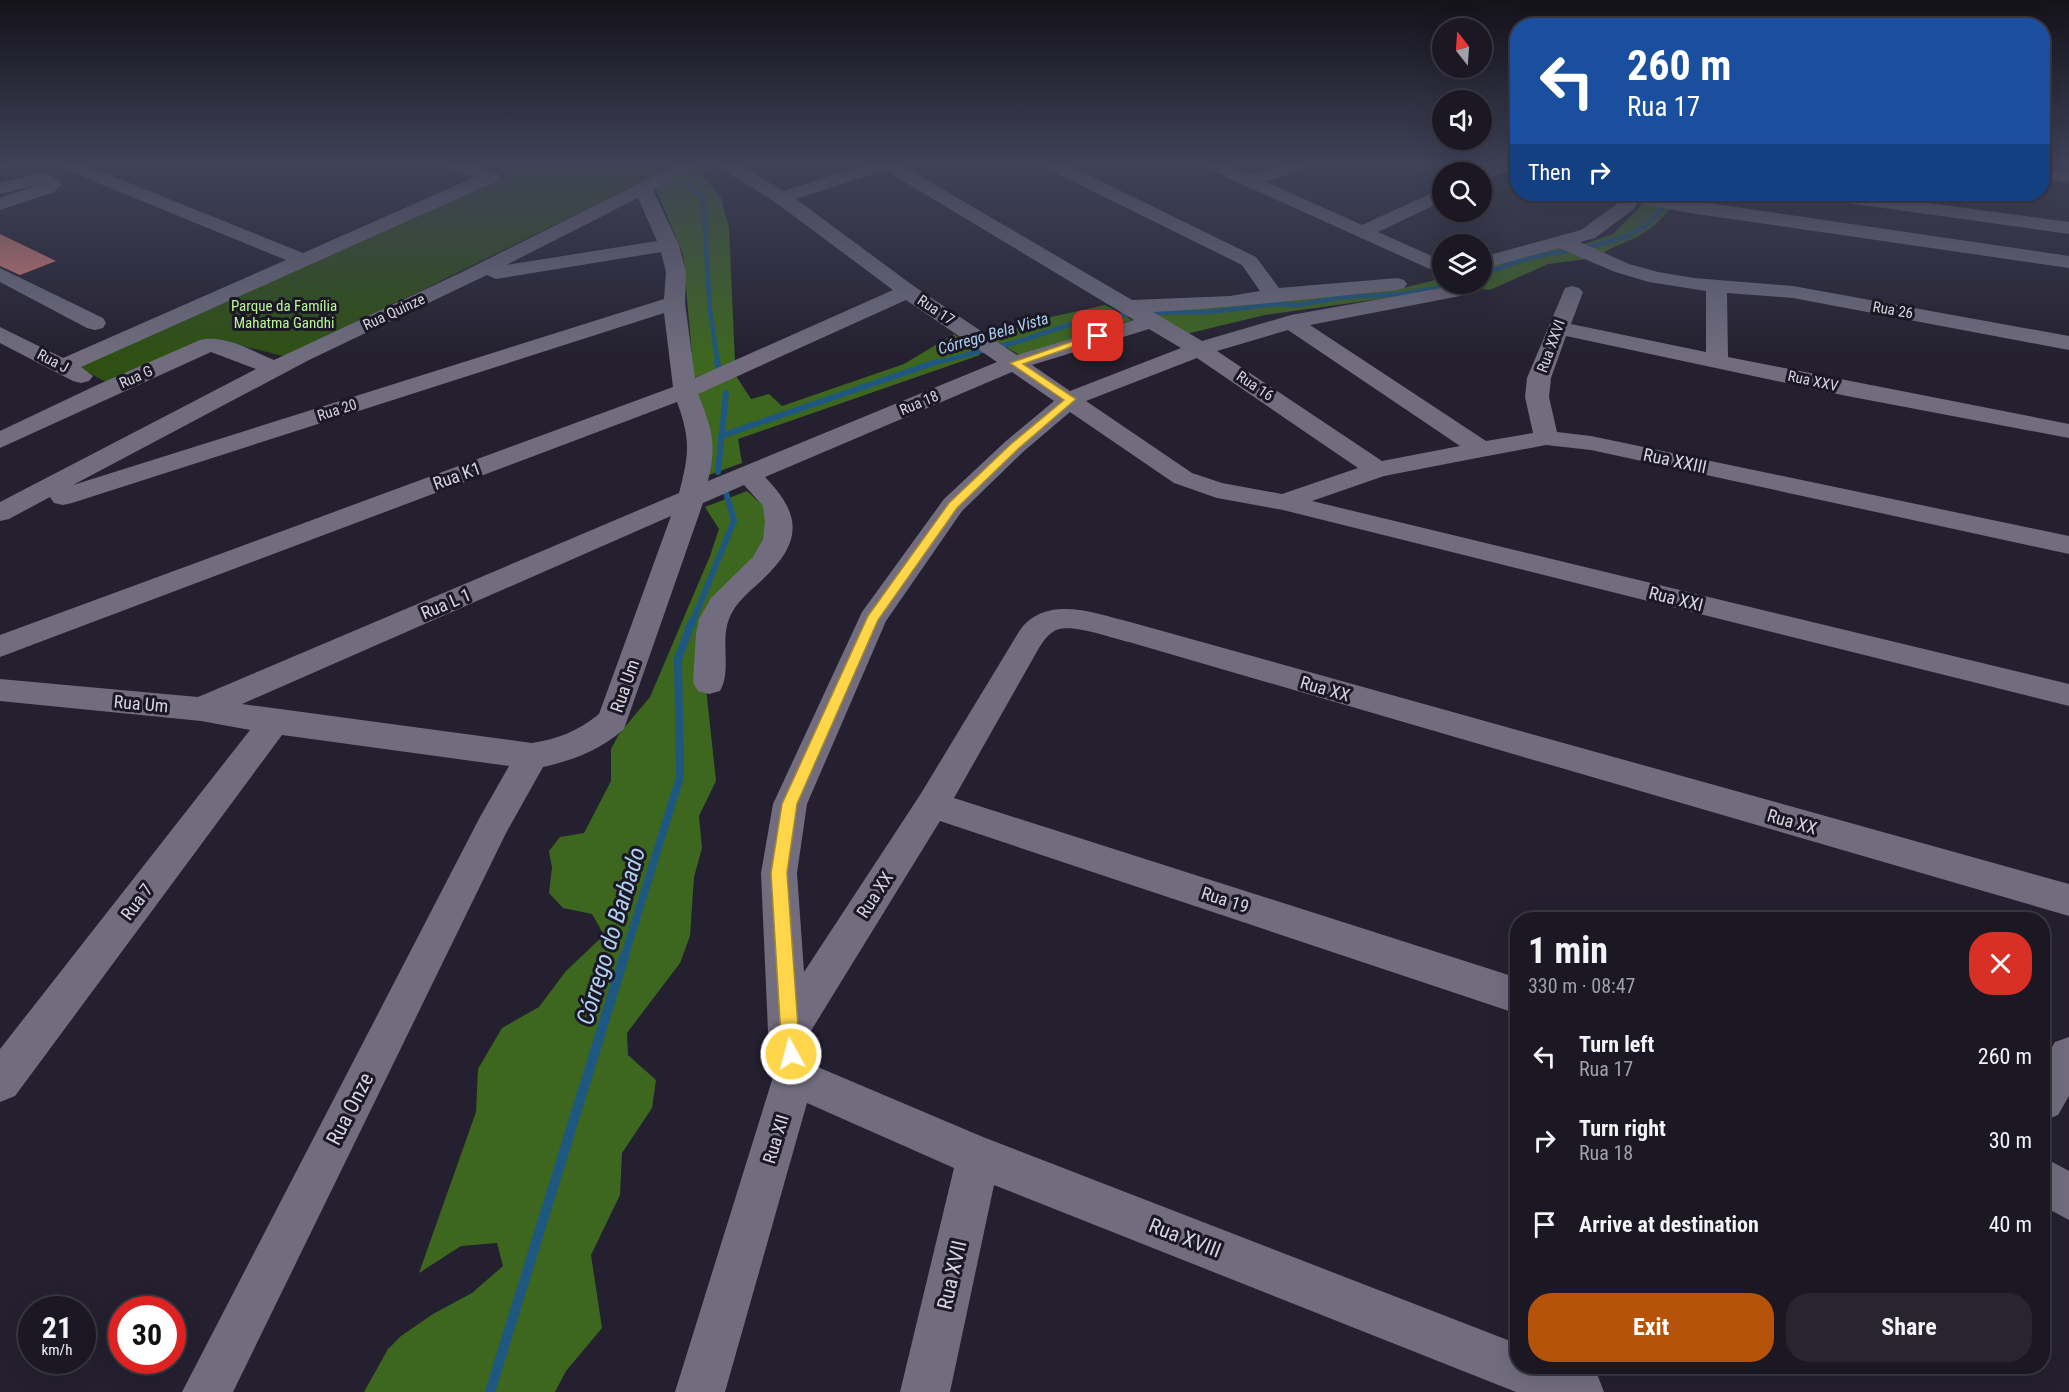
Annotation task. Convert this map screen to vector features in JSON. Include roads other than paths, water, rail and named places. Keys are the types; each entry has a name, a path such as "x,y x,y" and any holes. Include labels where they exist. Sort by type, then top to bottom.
{"street":[{"path":"225,228 303,260"},
{"path":"64,366 376,228"},
{"name":"Rua Quinze","path":"0,515 276,369 564,228"},
{"name":"Rua Um","path":"4,695 201,710 274,722 532,756 570,749 596,736 613,721 692,498 701,457 699,428 685,391 674,303 676,272 669,245 661,228"},
{"name":"Rua 17","path":"823,228 908,291 1183,478 1217,490 1282,502"},
{"name":"Rua 16","path":"995,228 1199,348 1377,470"},
{"path":"1182,228 1249,261 1273,295"},
{"path":"1357,228 1432,270"},
{"path":"1364,231 1370,228"},
{"path":"1492,260 1573,247 1597,228"},
{"path":"1853,228 2069,262"},
{"path":"465,278 669,245"},
{"name":"Rua 26","path":"1573,247 1622,268 1656,278 1716,286 1792,292 2069,343"},
{"path":"0,274 95,323"},
{"name":"Rua 18","path":"692,498 748,474 1001,353 1140,314 1273,295 1432,280"},
{"name":"Rua XII","path":"700,1392 794,1077 788,1031 779,873 790,804 872,619 953,505 1015,446 1070,399 1199,348 1432,282"},
{"path":"1716,286 1717,360"},
{"name":"Rua K1","path":"0,646 685,391 908,291"},
{"name":"Rua XXVI","path":"1546,438 1537,397 1539,378 1572,292"},
{"name":"Rua 20","path":"0,515 674,303"},
{"path":"1291,322 1482,448"},
{"name":"Rua XXV","path":"1557,328 1847,389 2069,431"},
{"name":"Rua J","path":"0,334 64,366 105,390"},
{"name":"Rua G","path":"0,441 59,423 105,390 208,345 220,346 276,369"},
{"path":"0,462 59,423 199,366"},
{"name":"Rua XXIII","path":"1282,502 1377,470 1482,448 1546,438 1591,443 2069,545"},
{"path":"709,683 712,667 710,638 714,618 734,587 766,561 779,540 779,516 776,506 748,474"},
{"name":"Rua L 1","path":"201,710 692,498"},
{"name":"Rua XXI","path":"1282,502 2069,695"},
{"name":"Rua XX","path":"788,1031 932,805 1023,649 1040,626 1052,619 1066,617 1130,632 2069,900"},
{"name":"Rua 7","path":"0,1082 274,722"},
{"name":"Rua Onze","path":"207,1392 492,827 532,756"},
{"name":"Rua 19","path":"932,805 1510,993"},
{"path":"2050,1089 2069,1056"},
{"name":"Rua XVIII","path":"794,1077 978,1157 1510,1365"},
{"name":"Rua XVII","path":"926,1392 978,1157"},
{"path":"2050,1184 2069,1198"},
{"name":"Rua XVIII","path":"1533,1374 1579,1392"}],"waterway":[{"name":"Córrego do Barbado","path":"705,228 710,311 718,364"},
{"name":"Córrego Bela Vista","path":"1492,271 1528,259 1605,243 1641,228"},
{"name":"Córrego Bela Vista","path":"1146,313 1209,312 1277,304 1297,305 1345,297 1401,294 1432,289"},
{"name":"Córrego Bela Vista","path":"931,364 1017,342 1093,317 1134,314"},
{"name":"Córrego do Barbado","path":"717,362 718,366"},
{"name":"Córrego Bela Vista","path":"722,436 936,362"},
{"name":"Córrego do Barbado","path":"722,436 726,393"},
{"name":"Córrego do Barbado","path":"718,472 722,436"},
{"name":"Córrego do Barbado","path":"692,623 734,521 725,489"},
{"name":"Córrego do Barbado","path":"624,958 680,777 678,659 692,621"},
{"name":"Córrego do Barbado","path":"490,1392 624,957"}],"park label":[{"name":"Parque da Família Mahatma Gandhi","path":"284,314"}]}
